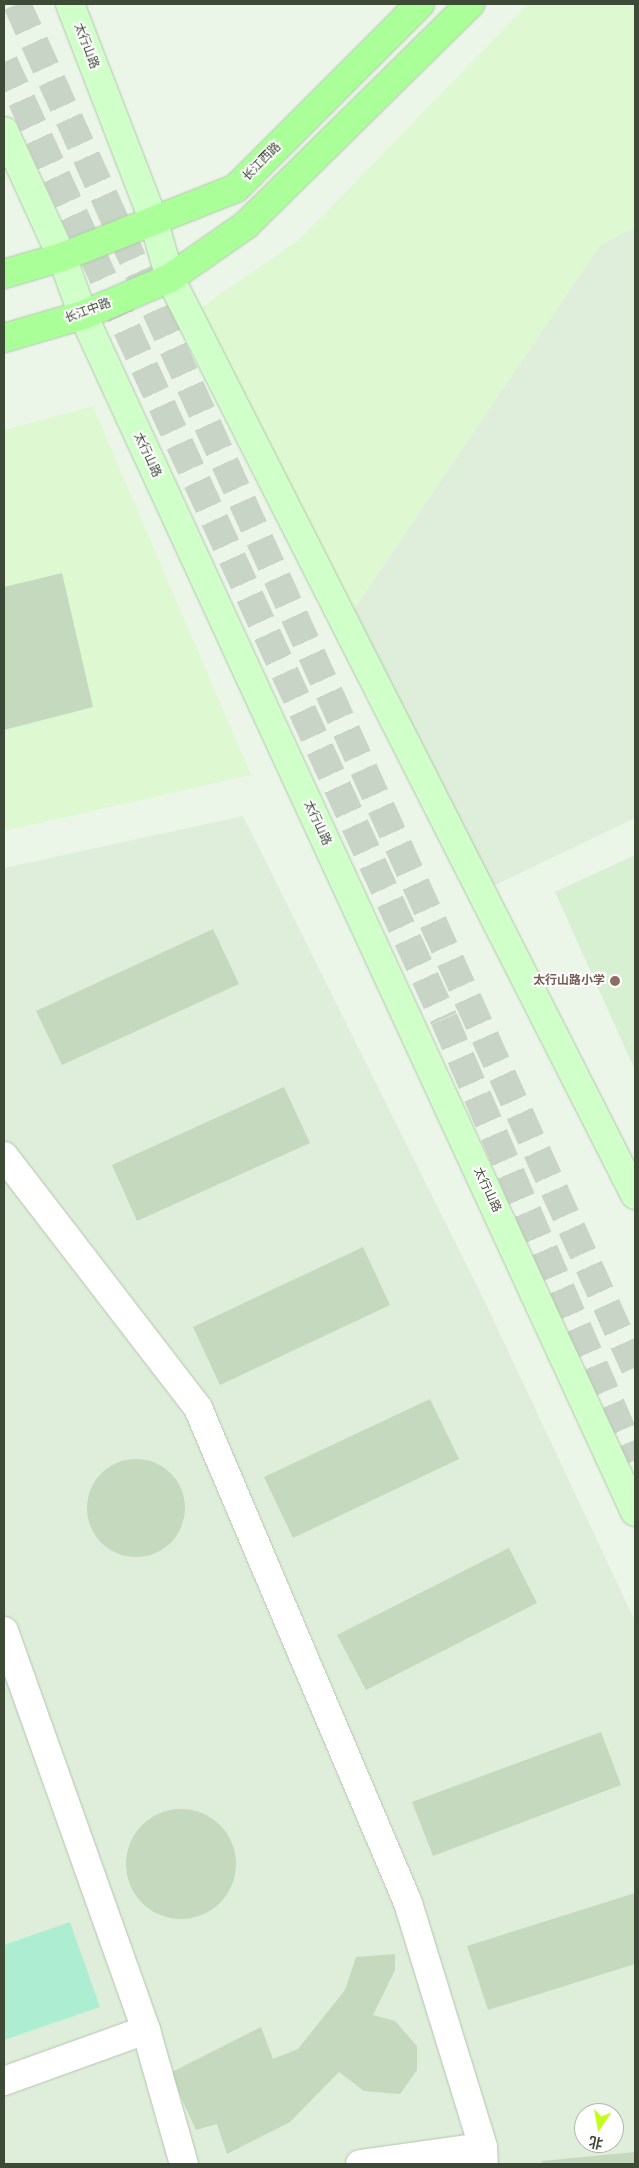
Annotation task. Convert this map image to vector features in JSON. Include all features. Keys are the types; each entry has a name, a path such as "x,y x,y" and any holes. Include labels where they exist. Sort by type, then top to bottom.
{"main road":[{"name":"太行山路","path":"70,4 152,219 170,278 635,1195"},
{"name":"长江西路","path":"62,256 152,219 236,188 420,4"},
{"path":"170,278 246,225 470,4"},
{"name":"太行山路","path":"4,131 62,256 83,315 635,1512"},
{"path":"4,274 62,256"},
{"name":"长江中路","path":"4,338 83,315 170,278"}],"street":[{"path":"4,1156 198,1408 408,1903 483,2156 360,2164"},
{"path":"4,1631 146,2030 184,2164"},
{"path":"4,2081 146,2030"}],"shaded area":[{"path":"528,4 635,4 635,227 600,245 350,615 200,308 299,240"},
{"path":"635,227 635,818 487,889 350,615 600,245"},
{"path":"93,406 251,775 4,831 4,430"},
{"path":"243,816 486,1304 635,1621 635,2164 4,2164 4,868"},
{"name":"太行山路小学","path":"635,855 635,1070 555,892"},
{"path":"70,1922 100,2007 4,2040 4,1945"}],"building":[{"path":"62,573 93,707 4,730 4,587"},
{"path":"213,929 239,984 62,1065 36,1011"},
{"path":"284,1087 310,1143 137,1221 112,1165"},
{"path":"363,1247 390,1305 220,1385 193,1327"},
{"path":"430,1399 459,1459 293,1538 264,1477"},
{"path":"136,1459 146,1460 163,1467 177,1481 184,1498 184,1518 177,1535 163,1549 146,1556 136,1557 126,1556 109,1549 95,1535 88,1518 87,1508 88,1498 95,1481 109,1467 126,1460"},
{"path":"509,1548 537,1603 366,1690 337,1635"},
{"path":"601,1732 621,1785 433,1856 412,1802"},
{"path":"181,1809 202,1813 220,1825 232,1843 236,1864 232,1885 220,1903 202,1915 181,1919 160,1915 142,1903 130,1885 126,1864 130,1843 142,1825 160,1813"},
{"path":"635,1893 635,1964 488,2010 467,1946"},
{"path":"395,1954 395,1970 373,2015 395,2021 417,2046 417,2070 400,2094 364,2091 339,2072 290,2122 227,2154 217,2124 196,2130 170,2073 261,2027 273,2059 298,2049 345,1990 356,1957"},
{"path":"635,2152 635,2164 542,2164 542,2161"}],"tunnel":[{"path":"17,4 635,1368"},
{"path":"4,62 444,1019 635,1460"}],"place":[{"name":"太行山路小学","path":"615,981"}]}
